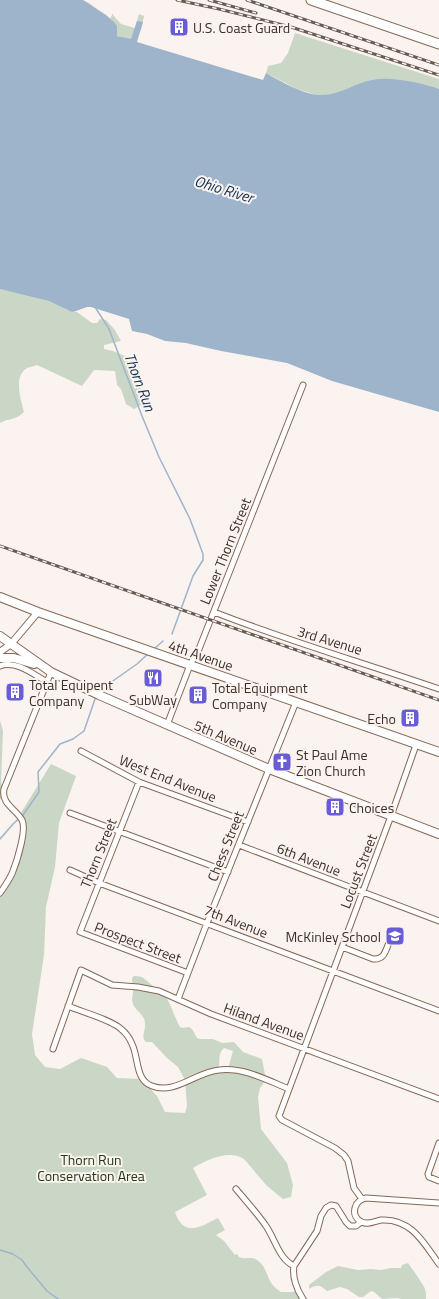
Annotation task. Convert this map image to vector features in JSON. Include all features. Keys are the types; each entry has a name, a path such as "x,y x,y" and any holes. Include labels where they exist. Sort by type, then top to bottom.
{"highway":[{"path":"311,0 439,44"}],"main road":[{"name":"4th Avenue","path":"0,597 38,612 439,752"},
{"name":"5th Avenue","path":"0,636 51,672 95,694 269,769 439,834"},
{"path":"0,658 21,659 51,672"}],"street":[{"name":"Lower Thorn Street","path":"167,725 190,665 199,649 214,612 304,385"},
{"path":"0,652 11,644 38,612"},
{"name":"3rd Avenue","path":"214,612 280,637 323,650 439,690"},
{"path":"0,666 11,664 22,667 46,682"},
{"path":"0,893 12,875 24,831 24,826 20,817 5,801 3,793 51,672"},
{"name":"Chess Street","path":"178,999 296,702"},
{"name":"Locust Street","path":"362,1199 354,1188 348,1161 344,1155 335,1148 282,1120 279,1117 279,1114 391,816 416,744"},
{"name":"West End Avenue","path":"81,751 140,782 248,822"},
{"name":"Thorn Street","path":"80,932 140,782"},
{"path":"70,812 228,872"},
{"name":"6th Avenue","path":"239,845 439,921"},
{"name":"7th Avenue","path":"70,870 99,883 439,1011"},
{"name":"Prospect Street","path":"80,932 188,973"},
{"path":"342,947 376,959 384,955 388,945"},
{"name":"Hiland Avenue","path":"68,1006 81,970 112,985 138,986 159,992 211,1014 439,1099"},
{"path":"53,1049 68,1006 113,1024 122,1030 132,1043 142,1078 150,1086 163,1088 171,1087 201,1074 228,1069 246,1072 289,1089"},
{"path":"439,1143 428,1172 428,1176 439,1181"},
{"path":"236,1189 267,1228 284,1258 294,1266"},
{"path":"439,1203 362,1199 356,1204 355,1211 357,1218 362,1222 368,1223 388,1220 404,1224 420,1238 439,1264"},
{"path":"303,1299 296,1283 294,1266 317,1231 323,1212 329,1206 334,1205 338,1207 346,1222 350,1226 356,1226 362,1222"}],"green space":[{"path":"83,0 110,19 113,13 121,24 135,28 139,14 144,16 141,30 131,40 108,33"},
{"path":"295,33 439,79 439,89 434,88 327,99 295,88 266,73 268,66 281,63 288,53"},
{"path":"0,289 49,301 67,310 77,312 92,323 97,323 100,319 106,320 115,330 121,341 104,345 104,349 127,357 132,381 146,393 145,403 134,409 126,404 121,389 117,385 115,371 94,370 82,386 37,365 27,368 20,377 19,388 24,412 0,423"},
{"path":"0,720 3,731 1,783 4,789 4,797 0,799"},
{"name":"Thorn Run Conservation Area","path":"51,764 76,776 59,823 55,867 46,907 44,955 32,1034 35,1055 45,1067 60,1069 81,1058 107,1067 117,1078 141,1079 157,1096 165,1112 185,1113 187,1106 185,1080 178,1067 152,1042 146,1042 143,1038 145,1021 132,1001 132,978 134,976 138,976 160,990 167,999 180,1027 189,1027 192,1029 197,1038 200,1039 213,1039 222,1043 234,1042 243,1052 262,1059 266,1080 260,1088 258,1097 261,1129 287,1163 293,1185 291,1197 283,1199 267,1186 244,1159 238,1156 225,1155 211,1159 193,1168 207,1195 175,1212 183,1225 188,1228 205,1225 218,1218 225,1230 216,1235 224,1241 235,1255 237,1254 241,1258 253,1258 257,1260 263,1266 270,1281 276,1288 281,1292 293,1292 298,1289 303,1299 0,1299 0,893 9,878 24,831 19,816","holes":["224,1048 233,1051 228,1069 218,1069 222,1050"]},
{"path":"408,1263 426,1291 426,1299 382,1299 371,1291 363,1297 359,1297 347,1289 340,1287 327,1291 318,1286 314,1286 309,1289 309,1285 326,1272 338,1266 358,1270 381,1270 401,1268 402,1265"}],"water":[{"name":"Ohio River","path":"0,0 83,0 114,22 117,26 117,36 131,39 137,21 143,22 137,42 263,80 266,73 293,87 316,95 335,93 372,80 380,79 406,81 439,89 439,412 332,381 287,363 186,343 165,341 147,334 132,331 129,319 91,307 72,312 49,301 0,289"}],"waterway":[{"name":"Thorn Run","path":"95,307 109,329 159,457 190,519 203,554 203,560 193,576 172,634"},
{"name":"Thorn Run","path":"154,649 163,641"},
{"name":"Thorn Run","path":"100,690 137,664 149,653"},
{"name":"Thorn Run","path":"0,839 23,815 39,792 38,772 60,744 73,739 84,731 95,699"},
{"name":"Thorn Run","path":"0,1250 13,1254 22,1260 47,1291 58,1299"}],"railway":[{"path":"177,0 291,27 439,75"},
{"path":"209,0 256,13"},
{"path":"247,0 439,65"},
{"path":"0,546 439,700"}],"place":[{"name":"U.S. Coast Guard","path":"179,27"},
{"name":"SubWay","path":"153,678"},
{"name":"Total Equipent Company","path":"15,692"},
{"name":"Total Equipment Company","path":"198,695"},
{"name":"Echo","path":"410,718"},
{"name":"St Paul Ame Zion Church","path":"282,762"},
{"name":"Choices","path":"335,807"},
{"name":"McKinley School","path":"395,936"}]}
